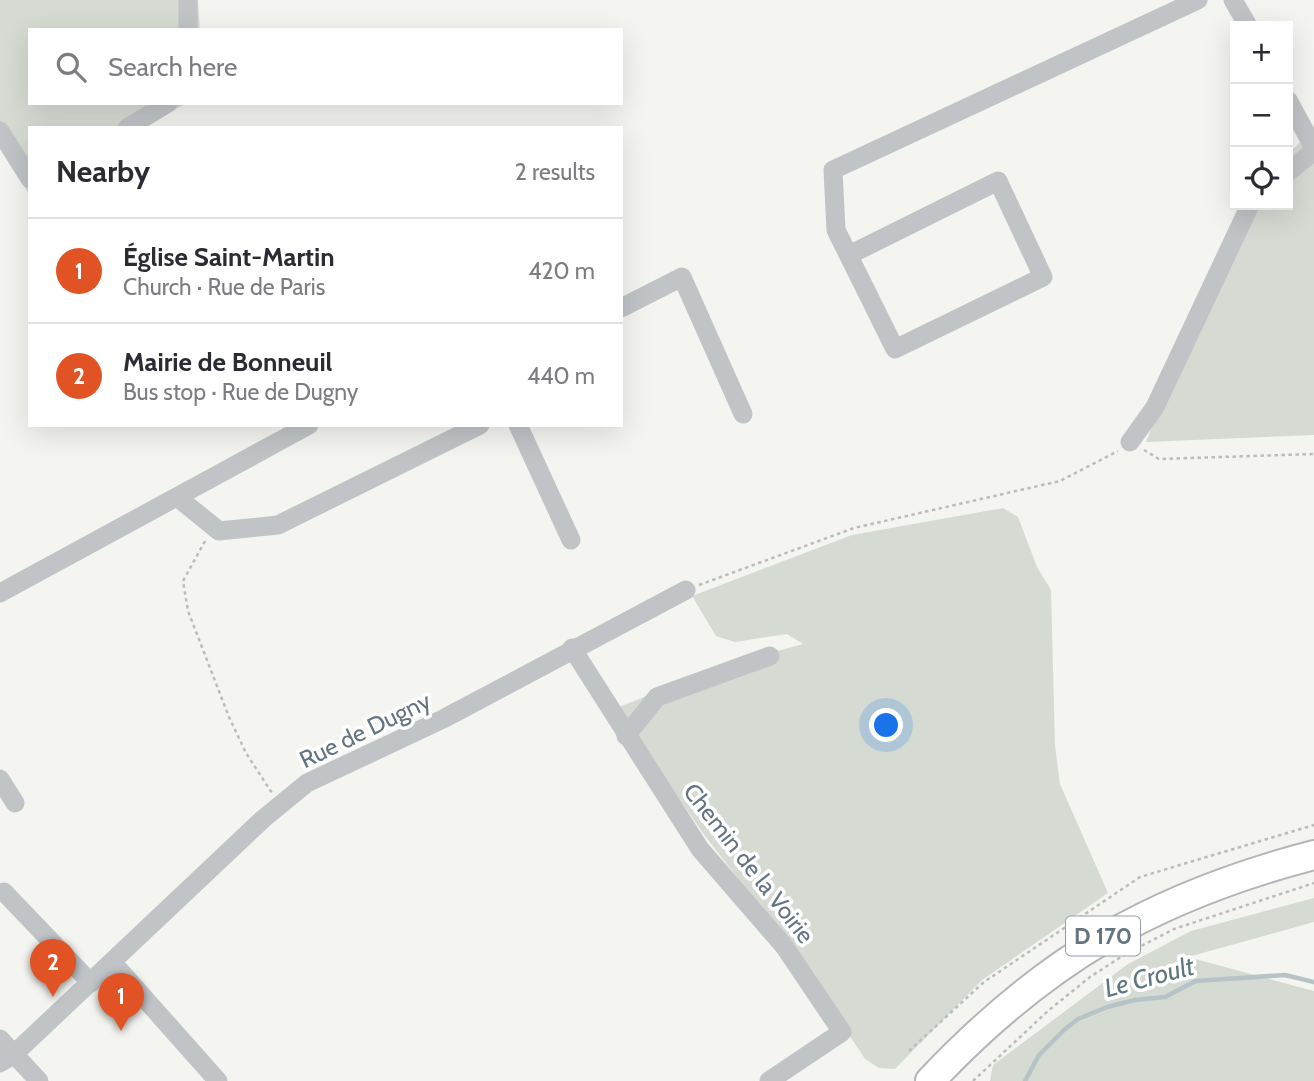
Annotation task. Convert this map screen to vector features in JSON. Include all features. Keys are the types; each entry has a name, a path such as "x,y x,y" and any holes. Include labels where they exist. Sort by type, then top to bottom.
{"highway":[{"name":"D 170","path":"930,1081 1024,990 1103,937 1192,893 1314,855"},
{"name":"D 170","path":"952,1081 1026,1012 1116,949 1208,905 1314,873"}],"street":[{"path":"187,0 188,28"},
{"path":"849,255 998,181 1043,277 895,349 836,230 833,170 1198,0"},
{"path":"1233,0 1245,21"},
{"path":"130,126 166,105"},
{"path":"1293,110 1314,150 1293,168"},
{"path":"0,131 28,176"},
{"path":"1130,442 1155,407 1248,210"},
{"path":"623,307 682,277 743,414"},
{"path":"0,593 241,465 303,427"},
{"path":"177,497 219,531 278,526 476,427"},
{"path":"519,427 571,540"},
{"name":"Rue de Dugny","path":"6,1059 307,783 443,719 572,648 686,590"},
{"name":"Chemin de la Voirie","path":"572,648 700,849 784,946 842,1032 769,1081"},
{"path":"626,736 657,697 770,656"},
{"path":"0,779 15,803"},
{"path":"4,892 91,983"},
{"path":"113,963 218,1081"},
{"path":"0,1040 6,1059 39,1081"}],"path":[{"path":"686,590 855,528 1060,481 1130,442 1159,459 1314,454"},
{"path":"211,525 183,581 188,611 229,718 246,753 281,805"},
{"path":"973,1081 1049,1010 1090,977 1124,955 1174,929 1314,883"}],"shaded area":[{"path":"0,0 198,0 200,28 28,28 28,105 183,105 145,126 28,126 28,193 0,144"},
{"path":"1314,128 1314,435 1146,442 1207,286 1241,210 1293,210 1293,149"},
{"path":"1003,508 1018,517 1037,567 1051,590 1055,746 1060,784 1108,893 982,980 895,1069 879,1068 865,1059 792,948 705,836 616,708 730,664 803,644 787,634 735,642 716,636 692,596 852,535"},
{"path":"1314,898 1314,922 1188,957 1314,991 1314,1081 990,1081 993,1065 1128,964 1191,931"}],"waterway":[{"name":"Le Croult","path":"1025,1081 1039,1055 1064,1030 1078,1019 1107,1007 1135,1000 1165,997 1196,981 1285,975 1314,982"}],"place":[{"name":"Mairie de Bonneuil","path":"53,997"},
{"name":"Église Saint-Martin","path":"121,1031"}]}
